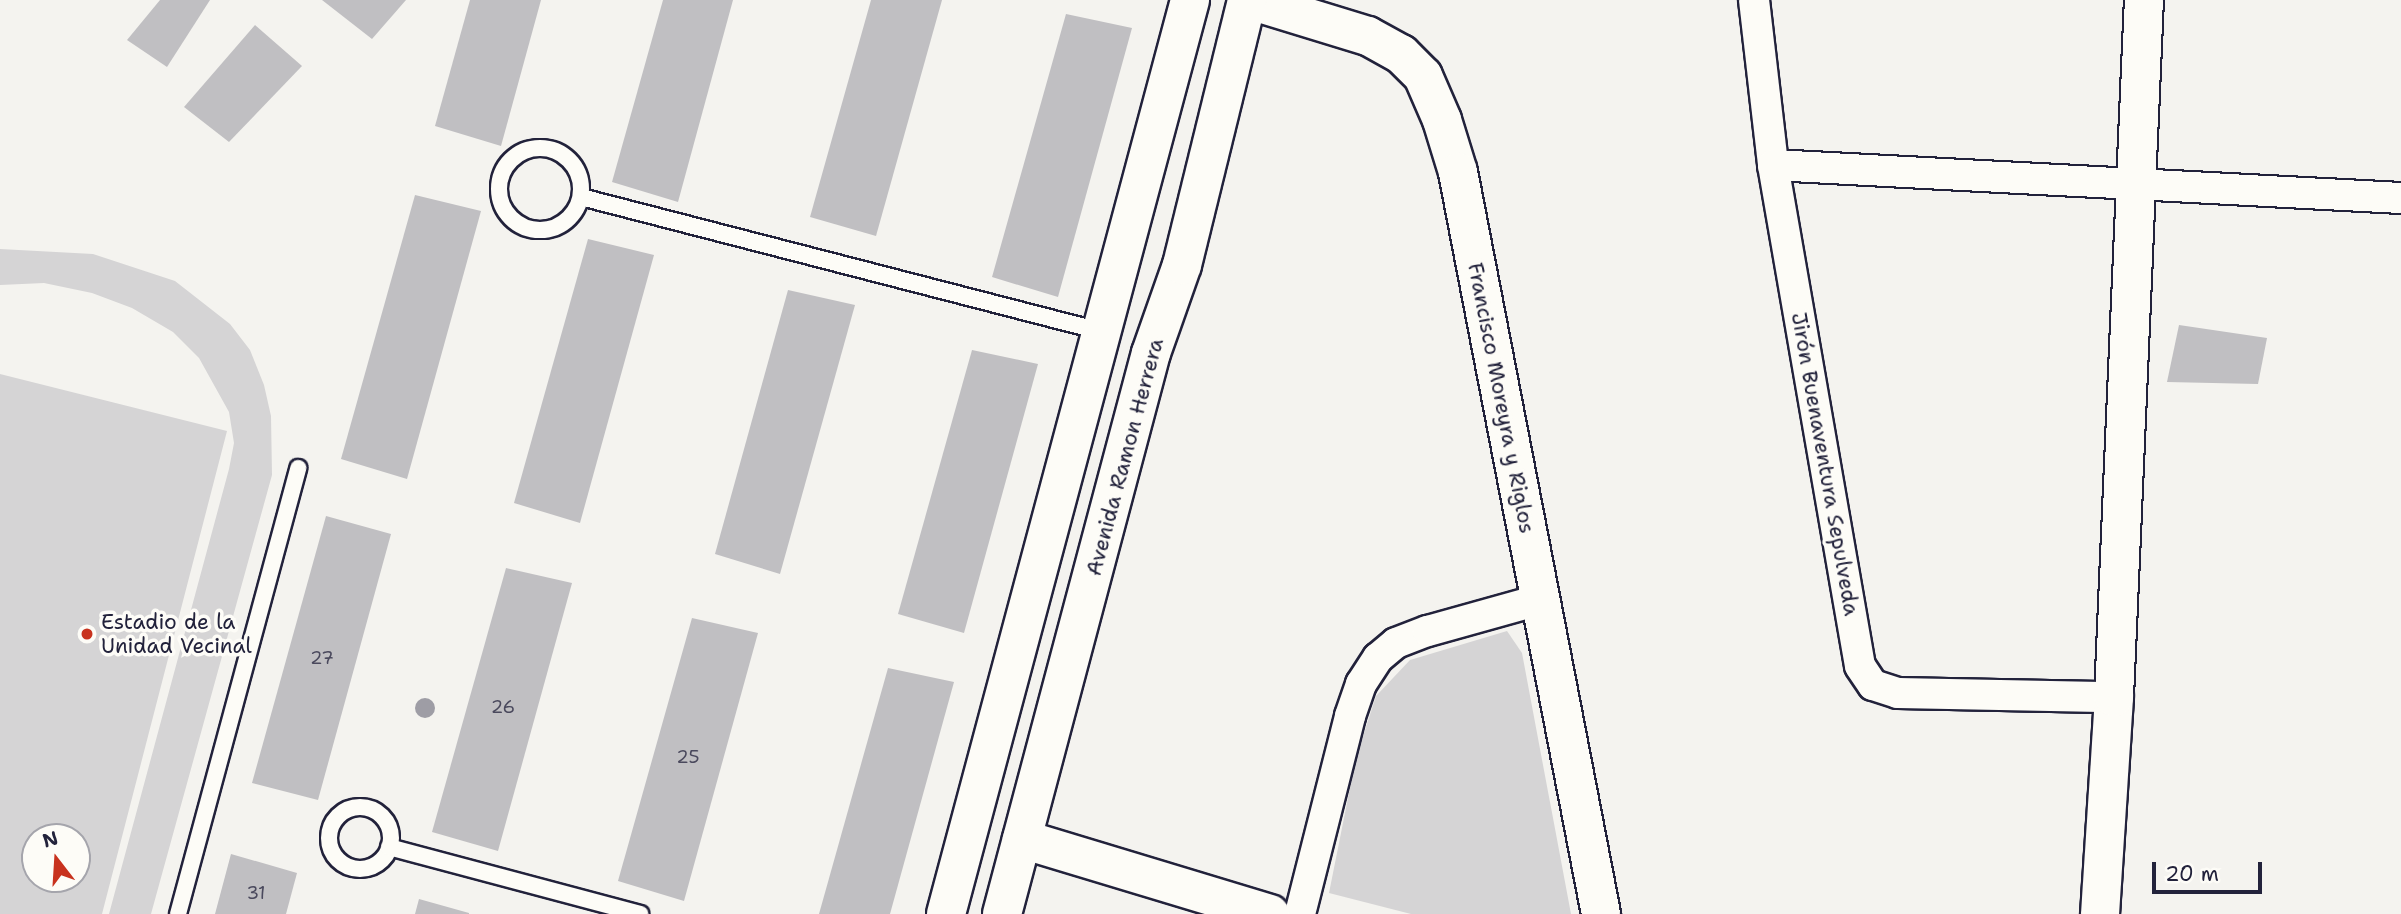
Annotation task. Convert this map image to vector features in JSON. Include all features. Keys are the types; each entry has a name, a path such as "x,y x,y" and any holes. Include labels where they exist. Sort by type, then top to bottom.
{"street":[{"path":"946,914 1190,0"},
{"name":"Francisco Moreyra y Riglos","path":"1249,0 1368,36 1401,54 1429,87 1458,172 1601,914"},
{"name":"Avenida Ramon Herrera","path":"1002,914 1151,353 1182,265 1249,0"},
{"name":"Jirón Buenaventura Sepulveda","path":"1754,0 1773,165 1860,667 1873,685 1898,693 2114,696"},
{"path":"2100,914 2114,696 2144,0"},
{"path":"1773,165 2401,198"},
{"path":"1300,914 1350,716 1360,684 1378,658 1396,643 1428,631 1539,600"},
{"path":"1023,839 1270,914"}],"lane":[{"path":"539,147 563,154 579,173 581,197 573,215 558,227 538,231 520,226 502,204 500,175 515,155 539,147"},
{"path":"581,197 1100,331"},
{"path":"178,914 298,468"},
{"path":"389,847 640,914"}],"shaded area":[{"path":"0,249 93,254 175,281 230,324 250,350 264,385 271,416 272,475 151,914 109,914 229,469 234,443 229,412 199,358 173,332 132,308 92,293 44,283 0,285"},
{"name":"Estadio de la Unidad Vecinal","path":"0,374 227,431 102,914 0,914"},
{"path":"1507,631 1522,653 1571,914 1411,914 1329,893 1356,758 1376,696 1410,660"}],"building":[{"path":"160,0 210,0 167,67 127,40"},
{"path":"322,0 406,0 372,39"},
{"path":"470,0 541,0 501,146 435,126"},
{"path":"663,0 733,0 678,202 612,182"},
{"path":"871,0 942,0 876,236 810,217"},
{"path":"1066,14 1132,28 1058,297 992,277"},
{"path":"255,25 302,66 229,142 184,107"},
{"path":"415,195 481,211 407,479 341,459"},
{"path":"588,239 654,255 580,523 514,503"},
{"path":"788,290 855,305 780,574 715,554"},
{"path":"2179,325 2267,338 2258,384 2167,382"},
{"path":"972,350 1038,364 964,633 898,614"},
{"path":"326,516 391,534 318,800 252,783"},
{"path":"506,568 572,583 498,851 432,832"},
{"path":"692,618 758,633 684,901 618,881"},
{"path":"888,668 954,682 890,914 819,914"},
{"path":"231,854 297,873 286,914 215,914"},
{"path":"419,899 469,913 469,914 415,914"}],"place":[{"name":"Estadio de la Unidad Vecinal","path":"87,634"}]}
